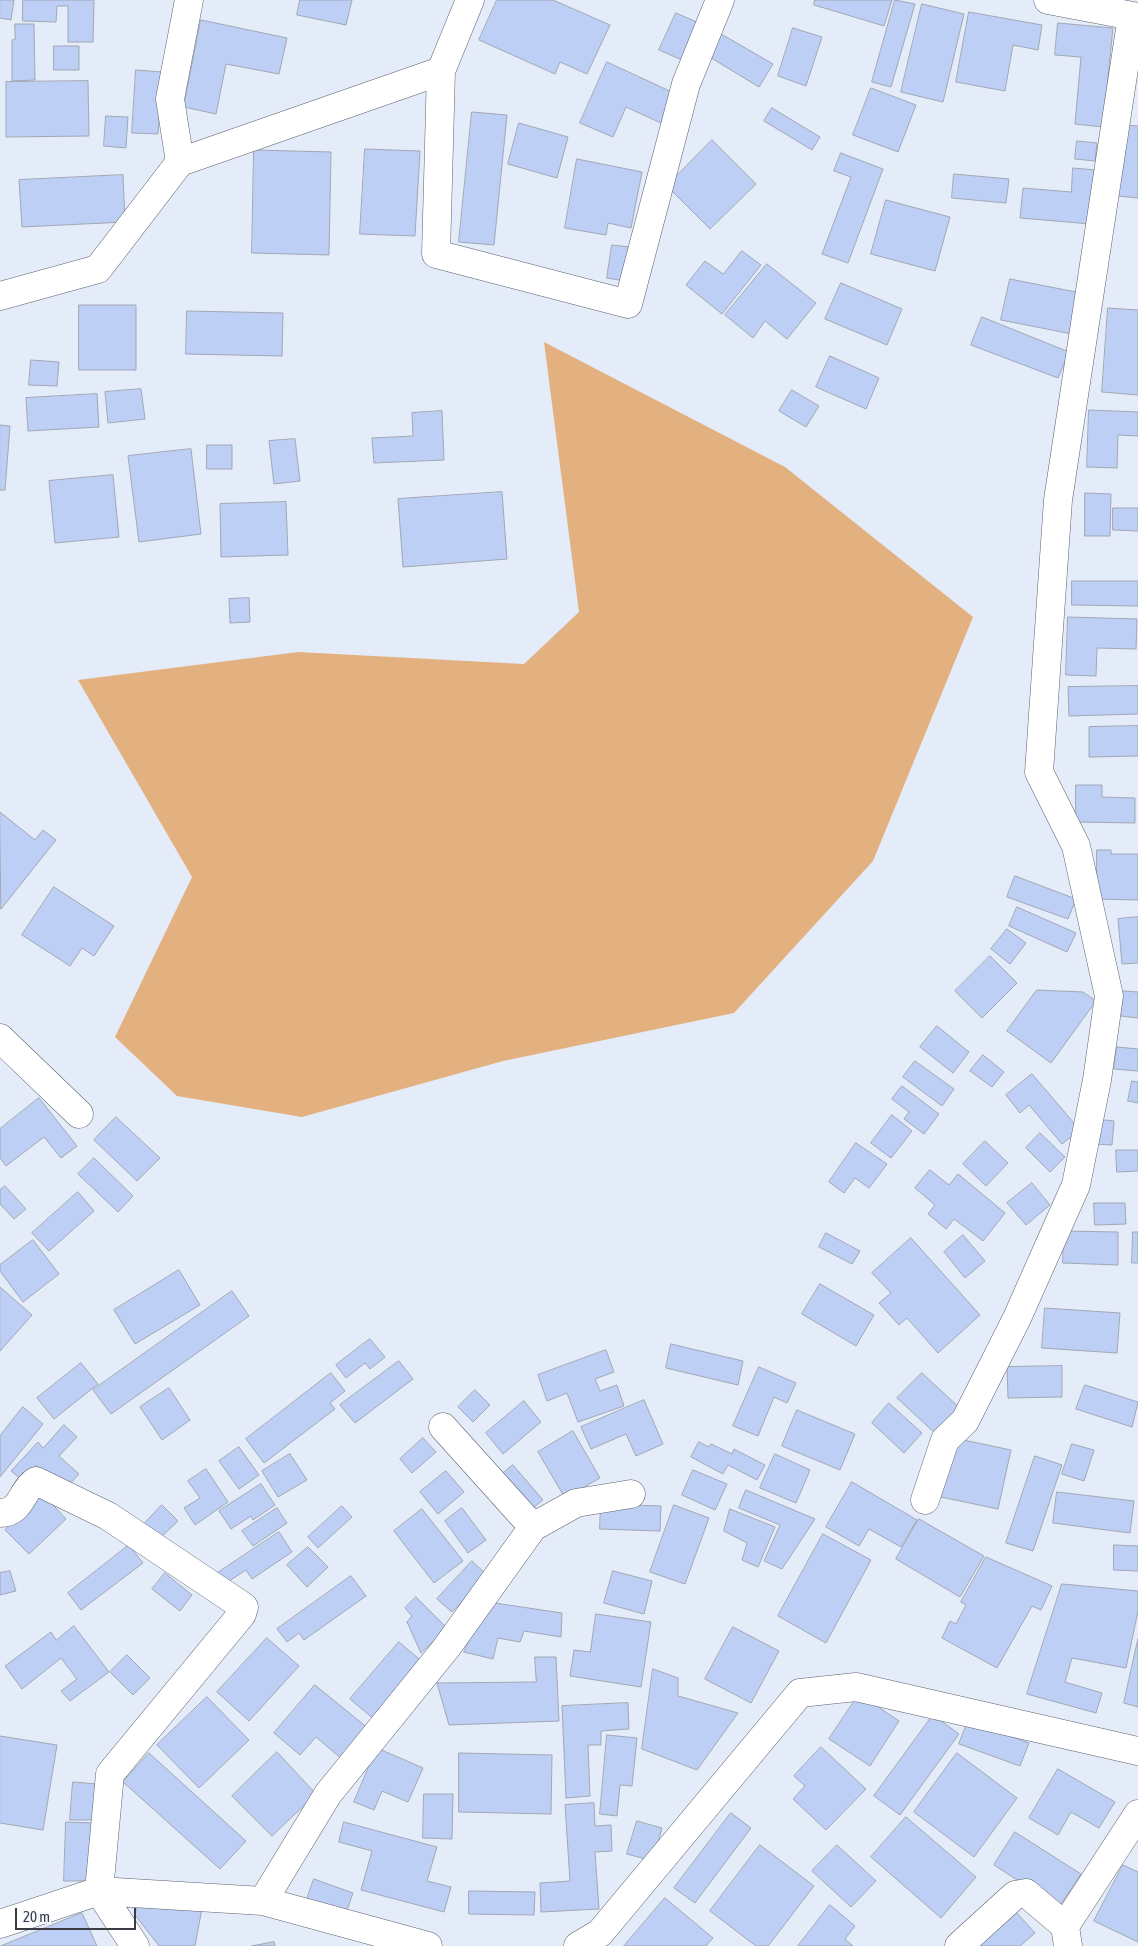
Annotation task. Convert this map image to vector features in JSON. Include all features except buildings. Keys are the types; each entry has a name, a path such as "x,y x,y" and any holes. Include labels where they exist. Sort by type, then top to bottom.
{"street":[{"path":"180,162 170,99 189,0"},
{"path":"470,0 441,71 436,254 628,304 686,84 720,0"},
{"path":"925,1500 945,1440 965,1421 1017,1318 1076,1185 1100,1061 1109,996 1076,846 1039,772 1058,500 1128,11 1048,0"},
{"path":"0,296 98,269 180,162 441,71"},
{"path":"0,1038 79,1114"},
{"path":"443,1428 533,1527"},
{"path":"0,1513 18,1506 30,1484 36,1481 108,1516 244,1607 242,1614 110,1774 99,1891 135,1946"},
{"path":"263,1901 328,1794 447,1647 533,1527 576,1503 631,1494"},
{"path":"578,1946 600,1933 800,1692 856,1687 1138,1751"},
{"path":"959,1946 1015,1895 1020,1893 1026,1893 1067,1936 1138,1814"},
{"path":"0,1924 99,1891 263,1901 428,1946"}],"shaded area":[{"path":"544,342 785,467 973,617 873,861 734,1013 503,1061 302,1117 177,1096 115,1037 192,877 78,680 298,652 524,664 579,612"}]}
